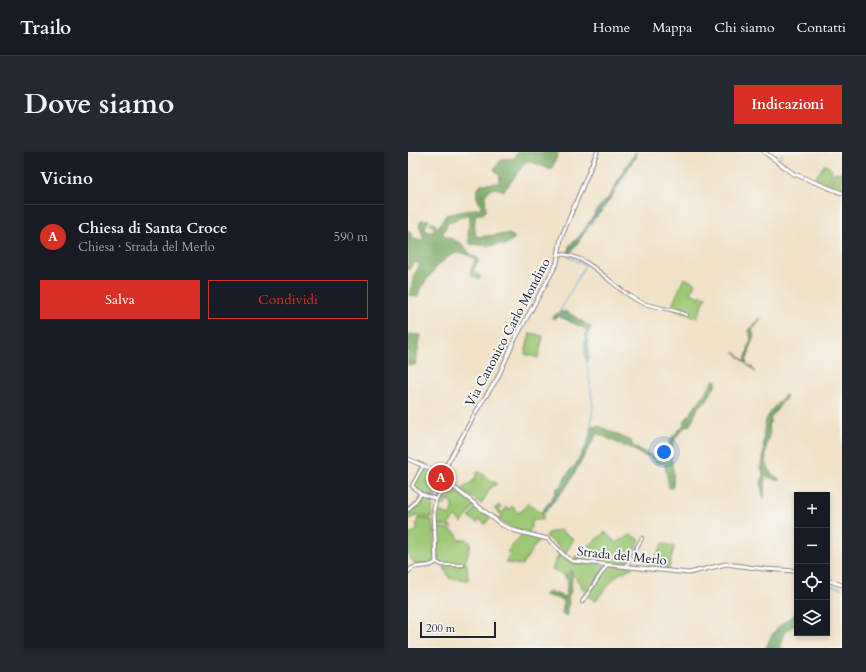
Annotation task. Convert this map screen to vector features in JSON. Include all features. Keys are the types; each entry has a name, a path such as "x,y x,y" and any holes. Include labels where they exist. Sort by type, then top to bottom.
{"street":[{"name":"Via Canonico Carlo Mondino","path":"442,473 480,405 497,379 515,339 557,263 561,238 597,152"},
{"path":"764,152 794,174 842,193"},
{"path":"559,254 572,256 584,262 640,302 670,309 687,315"},
{"path":"408,459 442,473"},
{"path":"423,466 412,486 421,494 436,499"},
{"name":"Strada del Merlo","path":"442,473 449,478 447,482 505,526 548,539 570,560 689,573 732,564 758,569 794,571"},
{"path":"436,562 433,519 436,499 447,482"},
{"path":"408,510 421,494"},
{"path":"626,565 642,538"},
{"path":"436,562 442,565 463,564"},
{"path":"408,572 414,567 432,565 436,562"},
{"path":"582,602 608,564"},
{"path":"830,581 842,585"}],"green space":[{"path":"517,152 559,152 551,170 527,160 504,191 493,188 485,195 486,211 483,214 476,214 475,217 475,230 477,237 507,234 515,238 503,246 501,244 490,246 470,244 468,235 470,214 449,222 443,232 444,236 461,243 472,256 478,258 479,261 473,271 481,277 479,279 471,275 470,272 475,260 465,254 455,254 448,257 435,269 417,297 409,295 414,276 420,264 416,262 408,270 408,230 414,238 422,240 424,238 419,225 421,220 429,220 424,229 430,233 435,229 430,223 432,221 438,228 446,215 480,208 481,205 476,194 479,187 481,184 499,183 500,176 494,169 502,159 515,158"},
{"path":"636,152 636,158 632,162 612,196 593,220 570,254 568,254 569,246 579,237 600,206 610,196 622,173"},
{"path":"825,164 833,171 826,187 811,179 816,177"},
{"path":"842,171 842,192 829,186 835,172 840,173"},
{"path":"684,278 695,283 691,293 700,297 701,295 706,297 697,318 671,308"},
{"path":"560,312 567,312 591,327 587,336 589,359 587,360 585,358 585,340 587,330 559,316 553,319 552,317"},
{"path":"760,318 762,319 752,330 755,338 751,343 749,355 746,360 747,364 734,352 745,361 751,338 749,330"},
{"path":"530,333 543,336 538,358 525,354"},
{"path":"408,334 421,335 415,365 408,365"},
{"path":"715,379 717,382 707,400 699,406 690,425 686,426 680,432 672,447 672,489 669,488 665,464 655,463 648,456 642,455 627,446 623,446 597,433 569,483 543,514 541,513 555,494 556,489 562,484 576,464 590,435 590,427 599,426 631,441 633,446 644,452 664,459 671,438 683,426 684,422"},
{"path":"785,395 787,396 770,419 771,422 768,425 770,433 767,442 766,454 767,465 772,472 771,474 781,480 765,477 764,500 761,485 763,472 761,469 763,462 764,427 771,411"},
{"path":"423,467 431,470 429,474 434,478 433,480 438,483 437,486 440,488 435,497 422,493 412,486"},
{"path":"478,471 497,484 492,486 481,504 461,490 474,480"},
{"path":"449,486 474,505 462,523 455,517 449,524 453,528 435,524 435,513 443,512 449,516 453,510 448,499 444,506 438,502"},
{"path":"423,496 434,499 431,518 415,516 408,520 410,514 408,512 414,505 419,508 423,503 419,500"},
{"path":"528,503 543,514 543,520 533,520 528,533 514,529 499,520 502,515 494,509 499,505 501,507 499,510 503,513 506,507 509,509 512,506 518,513 523,510"},
{"path":"476,506 490,518 485,524 479,519 477,523 469,517"},
{"path":"418,518 432,520 435,560 430,564 416,565 408,555 408,535 412,532 414,533 418,528 416,524"},
{"path":"435,527 453,531 458,536 459,540 467,539 471,543 465,563 467,564 468,580 449,578 443,565 464,564 444,564 439,560"},
{"path":"560,530 574,539 565,554 555,543 546,537 548,533"},
{"path":"605,532 616,543 631,535 640,540 626,564 573,559"},
{"path":"522,534 540,538 522,565 505,563 510,554 507,552"},
{"path":"663,543 674,547 669,569 650,566"},
{"path":"560,552 572,562 606,565 587,594 571,571 567,576 552,569"},
{"path":"608,565 633,567 617,575 595,601 587,595"},
{"path":"571,570 571,592 568,596 569,603 567,608 567,616 562,614 564,600 544,595 549,591 565,597 568,582 564,575 567,576"},
{"path":"794,615 794,625 783,635 782,638 781,646 783,648 766,648 771,636 786,620"}],"waterway":[{"path":"569,253 602,206 612,195 637,152"},
{"path":"781,158 782,152"},
{"path":"543,513 583,452 594,430 591,424 593,405 586,357 586,340 588,330 559,313 585,265 569,257"},
{"path":"830,588 832,586 842,588"},
{"path":"769,648 782,625 794,619"}],"place":[{"name":"Chiesa di Santa Croce","path":"441,478"}]}
